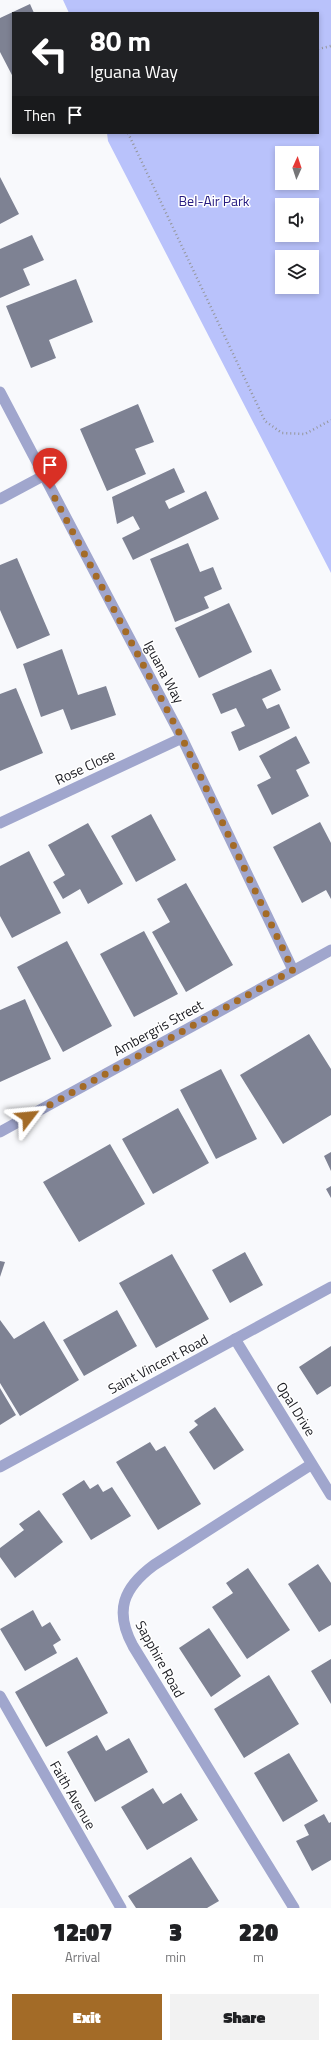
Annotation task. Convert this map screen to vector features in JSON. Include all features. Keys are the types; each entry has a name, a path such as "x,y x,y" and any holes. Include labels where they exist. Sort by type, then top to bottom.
{"street":[{"name":"Iguana Way","path":"0,392 182,738 293,970"},
{"path":"0,499 43,476"},
{"name":"Rose Close","path":"0,823 182,738"},
{"name":"Ambergris Street","path":"0,1132 331,950"},
{"name":"Saint Vincent Road","path":"0,1467 331,1287"},
{"name":"Opal Drive","path":"235,1339 331,1495"},
{"name":"Sapphire Road","path":"294,1908 133,1646 125,1632 122,1608 130,1587 140,1575 312,1464"},
{"name":"Faith Avenue","path":"0,1696 121,1908"}],"path":[{"path":"319,49 331,46"},
{"path":"128,134 265,421 282,433 305,434 331,420"}],"green space":[{"name":"Bel-Air Park","path":"63,0 331,0 331,573 108,141 107,134 319,134 319,12 69,12"}],"building":[{"path":"30,4 34,12 13,12"},
{"path":"12,12 12,75 0,52 0,18"},
{"path":"0,177 19,214 0,224"},
{"path":"32,235 44,260 23,269 30,285 0,298 0,249"},
{"path":"76,279 93,322 49,340 56,358 31,368 6,306"},
{"path":"138,404 154,442 135,449 146,474 107,491 80,429"},
{"path":"174,468 185,492 165,501 169,509 206,491 219,519 133,560 122,538 140,529 133,516 117,524 112,497"},
{"path":"188,543 200,572 213,567 222,589 204,597 209,608 175,622 150,559"},
{"path":"17,558 50,635 17,649 0,610 0,565"},
{"path":"229,603 252,652 199,678 175,628"},
{"path":"62,649 78,695 106,686 116,715 71,730 63,709 41,717 23,664"},
{"path":"271,669 281,690 262,699 267,709 279,704 290,728 239,751 231,732 245,726 236,708 221,714 212,694"},
{"path":"16,688 43,753 0,771 0,694"},
{"path":"296,736 310,763 296,770 309,796 272,815 257,785 271,778 259,756"},
{"path":"151,814 176,860 136,882 111,836"},
{"path":"320,822 331,843 331,899 326,890 302,903 273,847"},
{"path":"88,823 123,884 88,904 80,889 63,899 53,882 65,875 48,845"},
{"path":"29,851 61,913 12,938 0,916 0,866"},
{"path":"186,883 233,965 186,992 152,932 170,922 157,899"},
{"path":"144,931 178,994 134,1017 100,954"},
{"path":"67,941 112,1026 63,1052 17,967"},
{"path":"25,999 51,1059 0,1082 0,1010"},
{"path":"309,1034 331,1069 331,1115 283,1144 240,1075"},
{"path":"221,1069 257,1139 216,1159 180,1090"},
{"path":"178,1108 209,1163 153,1194 122,1139"},
{"path":"110,1144 145,1204 79,1242 43,1182"},
{"path":"331,1152 331,1171 324,1156"},
{"path":"331,1186 331,1198 326,1189"},
{"path":"245,1252 263,1285 230,1303 212,1270"},
{"path":"172,1254 209,1319 156,1348 119,1283"},
{"path":"0,1261 5,1262 0,1277"},
{"path":"117,1310 137,1346 84,1376 63,1340"},
{"path":"0,1320 14,1339 44,1321 79,1380 20,1416 0,1383"},
{"path":"331,1346 331,1386 317,1395 299,1367"},
{"path":"0,1388 16,1415 0,1425"},
{"path":"215,1407 244,1450 214,1470 189,1432 198,1425 194,1421"},
{"path":"150,1442 156,1451 165,1446 201,1504 158,1530 116,1462"},
{"path":"84,1480 90,1489 98,1484 103,1492 112,1487 131,1516 91,1540 62,1494"},
{"path":"39,1510 63,1542 15,1578 0,1557 0,1548 24,1530 19,1524"},
{"path":"318,1564 331,1583 331,1625 319,1632 288,1584"},
{"path":"248,1568 290,1630 247,1659 212,1607 233,1593 226,1583"},
{"path":"33,1610 42,1627 50,1622 61,1640 53,1645 57,1653 25,1671 0,1629"},
{"path":"209,1628 241,1676 211,1697 179,1648"},
{"path":"77,1657 108,1713 46,1747 15,1692"},
{"path":"331,1659 331,1704 311,1671"},
{"path":"269,1675 299,1724 244,1758 214,1709"},
{"path":"97,1735 106,1751 129,1738 148,1772 95,1802 67,1752"},
{"path":"289,1753 318,1801 283,1822 254,1773"},
{"path":"153,1788 163,1804 181,1793 198,1820 147,1850 121,1807"},
{"path":"324,1814 329,1823 331,1822 331,1860 312,1871 296,1841 309,1835 304,1825"},
{"path":"191,1857 219,1901 207,1908 136,1908 128,1896"}],"route":[{"path":"28,1117 293,970 182,738 50,489"}]}
